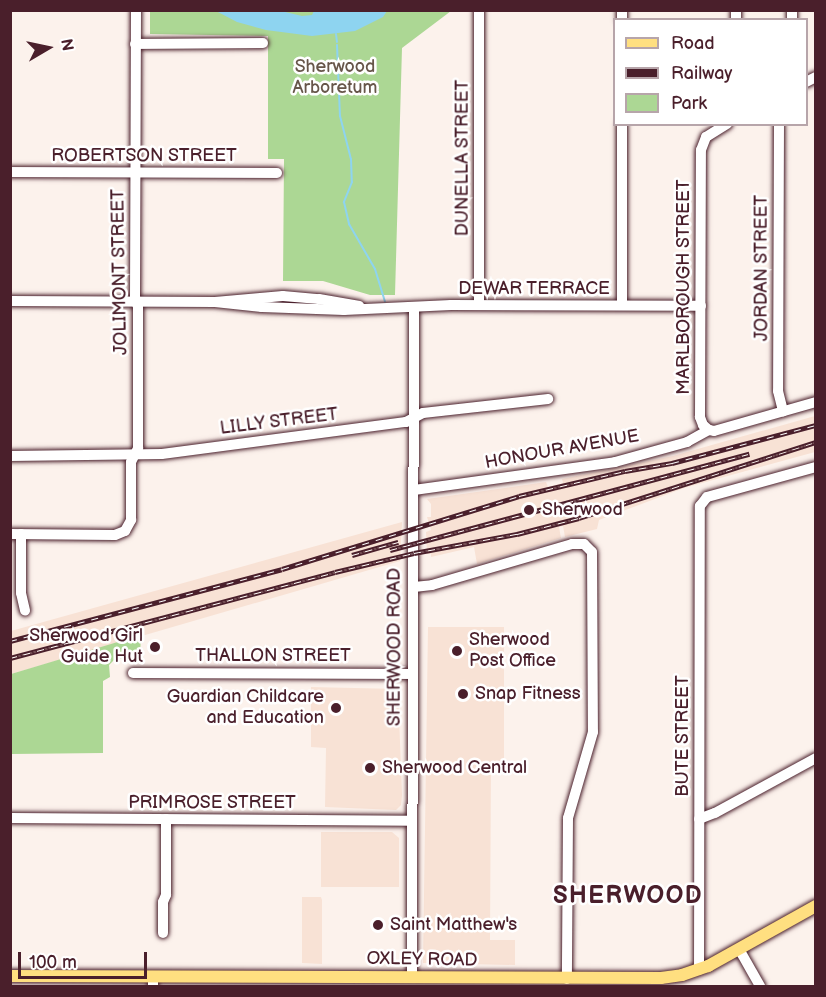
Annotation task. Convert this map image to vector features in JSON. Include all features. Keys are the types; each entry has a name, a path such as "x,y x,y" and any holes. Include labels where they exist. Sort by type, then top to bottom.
{"main road":[{"name":"OXLEY ROAD","path":"10,976 24,981 412,982 567,979 620,983 668,978 699,970 816,906"}],"street":[{"name":"JOLIMONT STREET","path":"16,534 115,535 125,531 131,520 131,462 138,448 136,10"},
{"name":"DUNELLA STREET","path":"479,10 479,305"},
{"path":"135,44 263,43"},
{"path":"622,126 622,305"},
{"name":"MARLBOROUGH STREET","path":"709,430 703,425 700,417 701,150 704,141 724,126"},
{"name":"JORDAN STREET","path":"779,126 778,391 783,411"},
{"name":"ROBERTSON STREET","path":"10,172 277,173"},
{"name":"DEWAR TERRACE","path":"10,301 214,302 288,309 479,305 700,306"},
{"name":"SHERWOOD ROAD","path":"412,982 414,308"},
{"name":"LILLY STREET","path":"10,456 134,455 406,422 423,413 548,399"},
{"name":"HONOUR AVENUE","path":"414,490 615,462 687,442 709,430 714,431 816,402"},
{"name":"BUTE STREET","path":"699,970 701,503 711,495 816,467"},
{"path":"16,534 21,593 25,611"},
{"path":"414,587 440,583 572,544 587,546 594,558 593,732 568,818 567,979"},
{"name":"THALLON STREET","path":"134,673 413,674"},
{"path":"699,819 715,813 816,758"},
{"name":"PRIMROSE STREET","path":"10,818 412,821"},
{"path":"163,933 163,902 166,895 166,819"},
{"path":"739,949 760,987"}],"shaded area":[{"path":"815,416 815,452 684,488 599,520 597,529 565,537 563,526 559,527 561,538 477,564 474,547 431,557 431,554 427,554 426,532 431,530 427,517 431,517 431,504 427,499 546,482 548,487 563,483 562,479 673,456"},
{"path":"402,522 400,561 11,674 11,631"},
{"path":"428,627 504,627 504,762 491,762 490,940 515,940 515,965 423,963"},
{"name":"Sherwood Central","path":"311,687 398,689 402,795 401,805 396,810 325,807 326,748 311,747"},
{"path":"321,832 392,832 399,838 399,887 321,887"},
{"path":"302,897 321,897 322,900 322,964 302,963"}],"green space":[{"name":"Sherwood Arboretum","path":"150,11 451,11 402,48 395,295 370,295 323,281 283,281 284,159 268,159 268,36 150,34"},
{"path":"141,635 140,655 114,660 109,665 110,677 103,681 103,753 11,754 11,674"}],"water":[{"path":"216,11 281,11 302,16 312,15 314,11 387,11 383,17 355,31 312,36 266,30 237,22"}],"waterway":[{"path":"336,34 337,42"},
{"path":"337,45 340,116 351,159 352,182 344,202 349,224 375,269 385,301"}],"railway":[{"path":"10,641 282,569 519,496 625,471 672,463 816,425"},
{"path":"10,658 335,572 414,553 517,534 579,518 816,442"},
{"path":"390,550 749,454"},
{"path":"352,555 398,542"}],"place":[{"name":"Sherwood","path":"529,510"},
{"name":"Sherwood Girl Guide Hut","path":"155,647"},
{"name":"Sherwood Post Office","path":"457,651"},
{"name":"Snap Fitness","path":"463,694"},
{"name":"Guardian Childcare and Education","path":"336,708"},
{"name":"Sherwood Central","path":"370,768"},
{"name":"Saint Matthew's","path":"378,925"}],"district":[{"name":"SHERWOOD","path":"628,896"}]}
